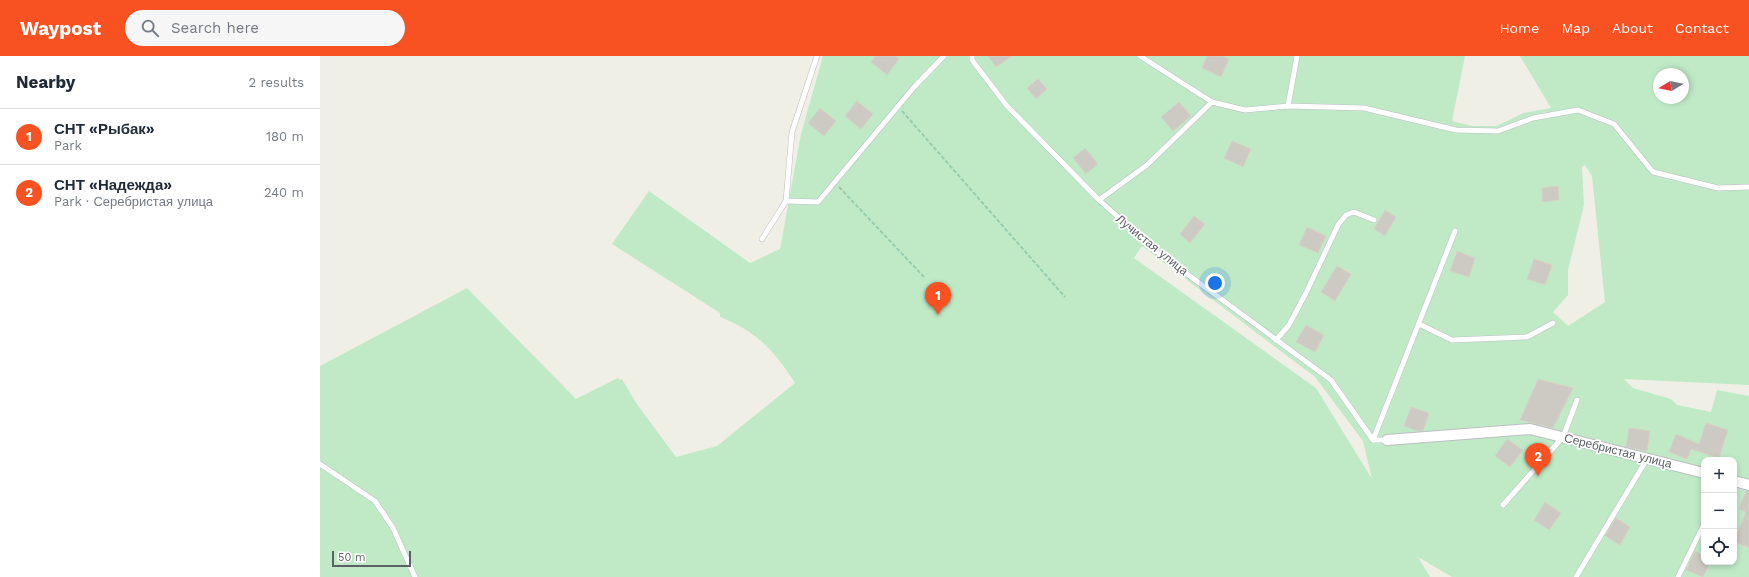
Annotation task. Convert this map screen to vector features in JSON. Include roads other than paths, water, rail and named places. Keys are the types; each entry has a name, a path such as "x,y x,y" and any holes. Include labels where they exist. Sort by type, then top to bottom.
{"street":[{"name":"Серебристая улица","path":"1388,440 1530,429 1701,472"},
{"path":"1737,482 1749,485"}],"lane":[{"path":"762,239 786,201 792,132 817,56"},
{"path":"786,201 818,202 898,106 944,56"},
{"name":"Лучистая улица","path":"972,56 972,60 1007,106 1099,200 1156,251 1331,380 1374,440"},
{"path":"1140,56 1212,102 1245,110 1288,106 1364,108 1456,130 1498,131 1533,118 1578,110 1614,124 1654,172 1718,188 1749,187"},
{"path":"1288,106 1297,56"},
{"path":"1099,200 1147,165 1212,102"},
{"path":"1276,340 1289,325 1338,226 1346,215 1354,212 1374,220"},
{"path":"1388,440 1374,440 1455,231"},
{"path":"1419,324 1452,340 1527,337 1553,323"},
{"path":"1503,505 1563,437 1577,400"},
{"path":"1576,577 1647,459"},
{"path":"320,464 375,501 393,528 415,577"},
{"path":"1678,577 1702,529"}],"place":[{"name":"СНТ «Рыбак»","path":"938,315"},
{"name":"СНТ «Надежда»","path":"1538,476"}]}
